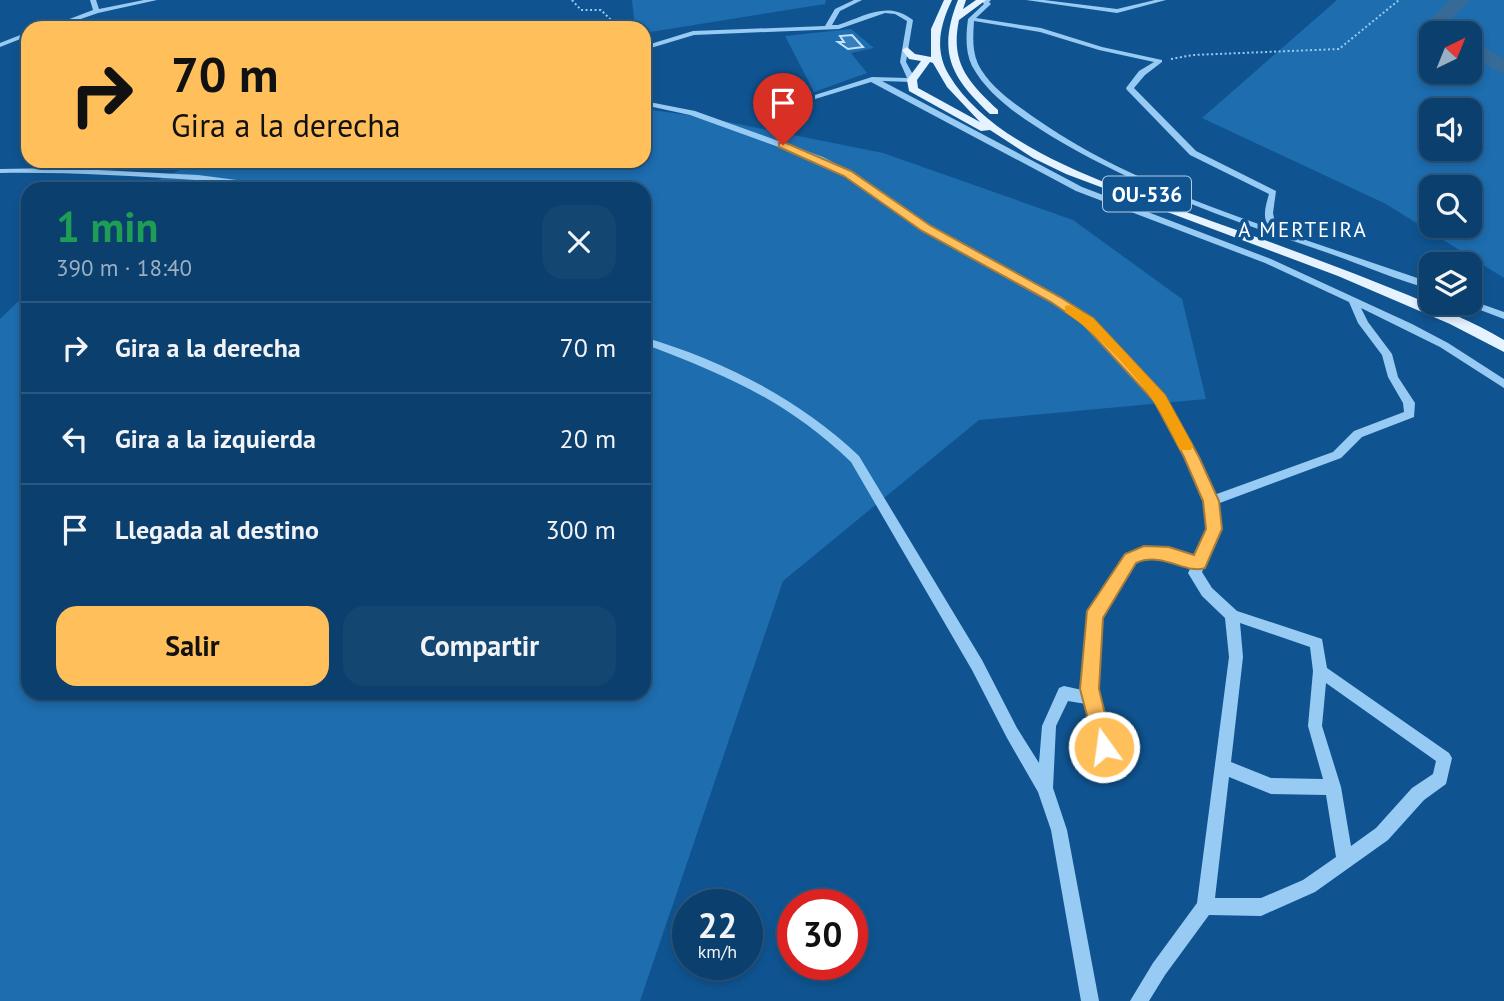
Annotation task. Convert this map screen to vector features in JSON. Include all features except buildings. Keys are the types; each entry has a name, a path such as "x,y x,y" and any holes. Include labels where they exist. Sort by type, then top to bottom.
{"main road":[{"path":"948,0 934,34 936,60 964,95"},
{"path":"938,19 962,0"},
{"name":"OU-536","path":"962,0 952,25 952,57 960,73 980,99 1026,143 1133,189 1419,297"},
{"path":"984,0 962,12 952,25 936,60 912,80 913,89 921,101 1026,143"},
{"path":"907,50 912,57 936,60"},
{"path":"921,101 964,95"},
{"name":"OU-536","path":"964,95 988,123 1110,188 1370,284 1447,317 1504,347"},
{"name":"OU-536","path":"1457,315 1504,339"}],"street":[{"path":"93,0 97,11"},
{"path":"69,21 97,11 153,0"},
{"path":"828,27 837,10 859,0"},
{"path":"971,19 987,8 988,4 984,0"},
{"path":"1029,0 1117,11 1163,0"},
{"path":"651,46 693,33 854,24 884,11 897,12 910,20 904,62 912,80 872,79 818,97"},
{"path":"971,19 1041,30 1101,49 1160,61"},
{"path":"971,19 969,41 975,64 988,84 1028,118 1098,162 1129,178 1419,283"},
{"path":"0,45 21,37"},
{"path":"1160,61 1142,73 1130,88 1194,153 1273,193 1269,213 1271,224 1290,236"},
{"path":"872,79 921,101 1079,189 1268,261 1353,301 1444,345 1504,384"},
{"path":"651,104 692,113 820,159 847,173 927,229 1055,299 1088,321 1160,398 1211,501 1214,529 1195,573 1207,592 1232,615 1317,643 1320,671 1315,726 1333,787 1345,862"},
{"path":"54,170 70,168"},
{"path":"0,171 54,170 229,182"},
{"path":"1211,501 1337,455 1357,434 1410,414 1409,403 1393,377 1387,354 1363,323 1353,301"},
{"path":"1482,308 1504,316"},
{"path":"651,342 698,359 800,410 829,432 855,459 977,665 1012,733 1045,788 1059,830 1090,1001"},
{"path":"1104,747 1092,699 1090,647 1094,617 1130,558 1144,552 1169,554 1199,564"},
{"path":"1139,1001 1205,906 1236,657 1232,615"},
{"path":"1205,906 1261,906 1308,886 1382,834 1419,794 1440,779 1444,758 1320,671"},
{"path":"1045,788 1049,726 1063,693 1092,699"},
{"path":"1223,767 1271,786 1333,787"}],"path":[{"path":"572,0 581,10 601,10 612,21"},
{"path":"1160,61 1194,55 1339,49 1399,0"}],"shaded area":[{"path":"632,0 826,0 825,4 651,32 651,21 634,21"},
{"path":"1337,0 1504,0 1504,278 1482,264 1482,252 1463,252 1440,238 1482,238 1482,175 1419,175 1419,225 1386,204 1202,118"},
{"path":"851,29 874,48 851,53 867,73 814,92 785,36"},
{"path":"651,110 703,117 883,153 1073,220 1182,299 1206,399 979,420 783,581 678,889 672,889 672,907 640,1001 0,1001 0,319 21,299 21,700 651,700 651,182 154,182 184,168 651,168"}],"waterway":[{"path":"1438,21 1461,0"},
{"path":"1482,54 1504,68"}],"slow traffic":[{"path":"1069,309 1088,321 1112,344 1160,398 1186,446"}],"district":[{"name":"A MERTEIRA","path":"1303,229"}],"route":[{"path":"783,145 847,173 927,229 1055,299 1088,321 1160,398 1211,501 1214,529 1199,564 1169,554 1144,552 1130,558 1094,617 1089,689 1104,747"}]}
